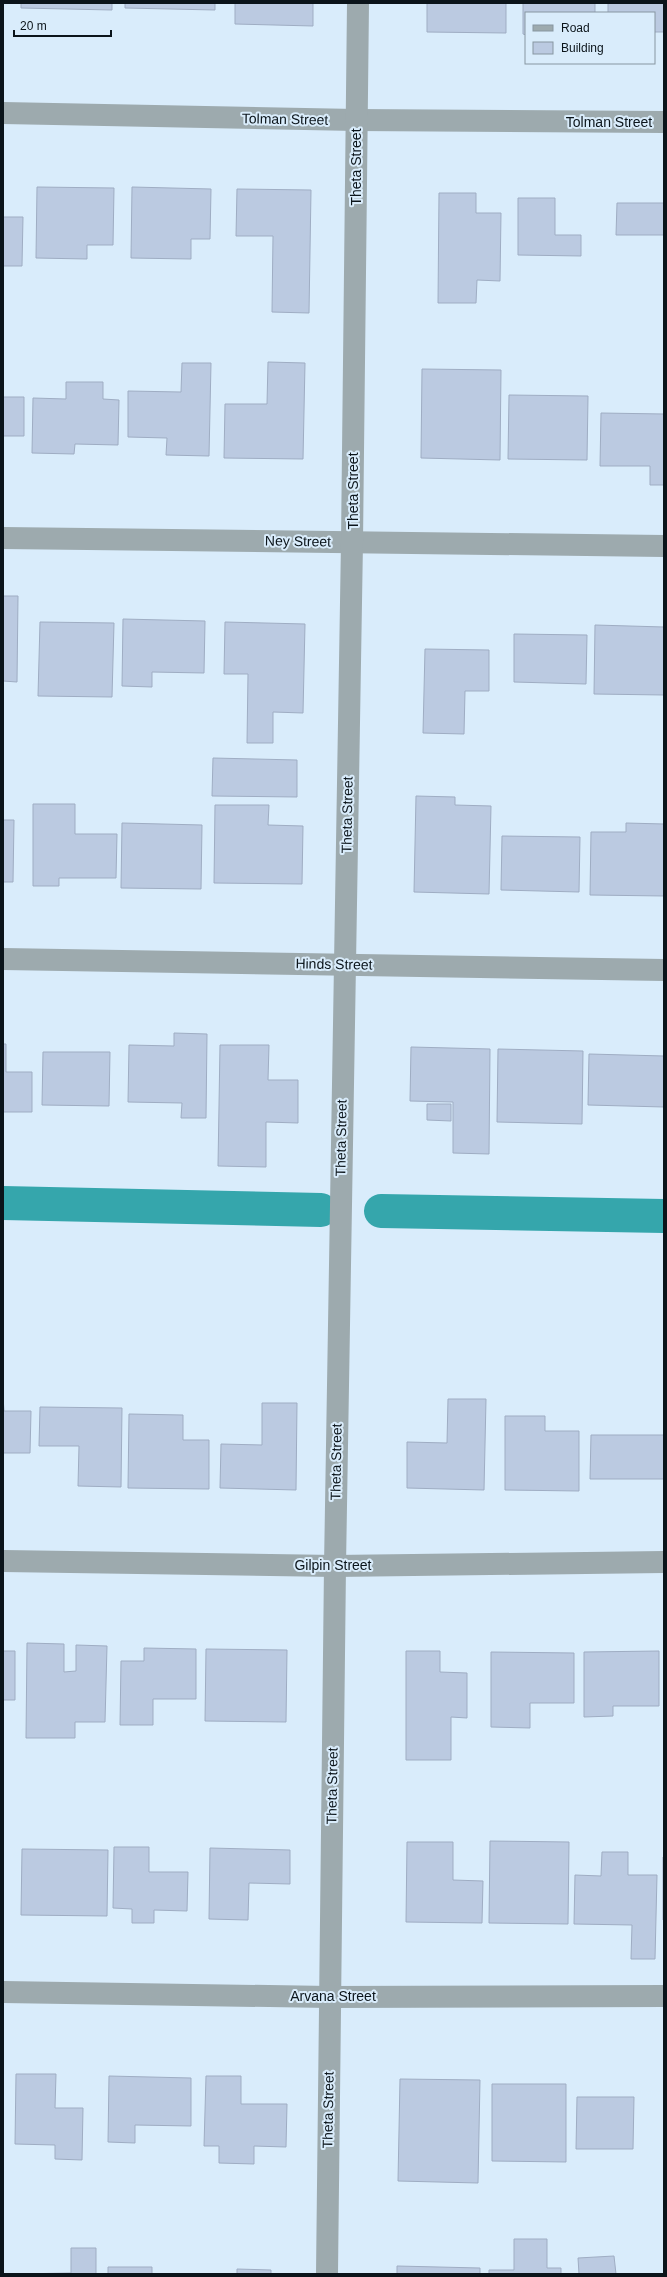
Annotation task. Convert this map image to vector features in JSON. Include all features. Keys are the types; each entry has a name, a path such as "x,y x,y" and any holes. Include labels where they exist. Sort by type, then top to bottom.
{"street":[{"name":"Theta Street","path":"327,2274 334,1566 352,542 358,3"},
{"name":"Tolman Street","path":"3,113 356,120 664,122"},
{"name":"Ney Street","path":"3,538 664,546"},
{"name":"Hinds Street","path":"3,959 664,970"},
{"name":"Gilpin Street","path":"3,1561 334,1566 664,1562"},
{"name":"Arvana Street","path":"3,1992 329,1997 664,1996"}],"building":[{"path":"21,3 112,3 112,10 21,8"},
{"path":"125,3 215,3 215,10 125,8"},
{"path":"235,3 313,3 313,26 235,24"},
{"path":"427,3 506,3 506,33 427,32"},
{"path":"523,3 595,3 595,12 525,12 525,35 523,34"},
{"path":"608,3 664,3 664,32 655,32 655,12 608,12"},
{"path":"37,187 114,188 113,245 87,245 87,259 36,258"},
{"path":"132,187 211,189 210,239 191,239 191,259 131,258"},
{"path":"237,189 311,190 309,313 272,312 273,236 236,236"},
{"path":"439,193 476,193 476,213 501,213 500,281 477,280 476,303 438,303"},
{"path":"518,198 555,198 555,235 581,235 581,256 518,255"},
{"path":"617,203 664,203 664,235 616,235"},
{"path":"3,217 23,217 22,266 3,266"},
{"path":"268,362 305,363 303,459 224,458 225,404 267,404"},
{"path":"182,363 211,363 209,456 166,455 167,438 128,437 128,391 181,392"},
{"path":"422,369 501,370 500,460 421,458"},
{"path":"66,382 103,382 103,399 119,400 118,445 75,444 74,454 32,453 33,398 66,399"},
{"path":"509,395 588,396 587,460 508,459"},
{"path":"3,397 24,397 24,436 3,436"},
{"path":"601,413 664,414 664,485 650,485 650,466 600,466"},
{"path":"3,596 18,596 17,682 3,681"},
{"path":"123,619 205,621 204,673 152,672 152,687 122,686"},
{"path":"40,622 114,623 112,697 38,696"},
{"path":"225,622 305,624 303,713 273,712 273,743 247,743 248,674 224,674"},
{"path":"595,625 664,627 664,695 594,694"},
{"path":"514,634 587,635 586,684 514,682"},
{"path":"425,649 489,650 489,691 465,691 464,734 423,733"},
{"path":"213,758 297,760 297,797 212,796"},
{"path":"416,796 455,797 455,805 491,806 489,894 414,892"},
{"path":"33,804 75,804 75,834 117,834 116,878 59,878 59,886 33,886"},
{"path":"215,805 269,805 268,825 303,826 302,884 214,883"},
{"path":"3,820 14,820 13,882 3,882"},
{"path":"122,823 202,825 201,889 121,888"},
{"path":"626,823 664,824 664,896 590,895 591,832 626,832"},
{"path":"502,836 580,837 579,892 501,890"},
{"path":"174,1033 207,1034 206,1118 181,1118 182,1103 128,1102 129,1045 174,1046"},
{"path":"3,1044 6,1044 6,1072 32,1072 32,1112 3,1112"},
{"path":"220,1045 269,1045 268,1080 298,1080 298,1123 266,1122 266,1167 218,1166"},
{"path":"411,1047 490,1049 489,1154 453,1153 453,1102 410,1101"},
{"path":"498,1049 583,1051 582,1124 497,1122"},
{"path":"43,1052 110,1052 109,1106 42,1105"},
{"path":"589,1054 664,1056 664,1107 588,1105"},
{"path":"427,1104 451,1104 451,1121 427,1120"},
{"path":"3,1397 4,1411 31,1411 30,1453 3,1453"},
{"path":"448,1399 486,1399 484,1490 407,1488 407,1442 447,1443"},
{"path":"262,1403 297,1403 296,1490 220,1488 221,1444 262,1445"},
{"path":"40,1407 122,1408 121,1487 78,1486 79,1446 39,1446"},
{"path":"129,1414 183,1415 183,1440 209,1440 209,1489 128,1488"},
{"path":"505,1416 545,1416 545,1431 579,1431 579,1491 505,1490"},
{"path":"591,1435 664,1435 664,1479 590,1479"},
{"path":"27,1643 64,1644 64,1672 76,1671 76,1645 107,1646 105,1722 75,1722 75,1738 26,1738"},
{"path":"144,1648 196,1649 196,1699 153,1699 153,1725 120,1725 121,1661 144,1661"},
{"path":"206,1649 287,1650 286,1722 205,1721"},
{"path":"3,1651 15,1651 15,1700 3,1700"},
{"path":"406,1651 440,1651 440,1672 467,1673 467,1718 451,1717 451,1760 406,1760"},
{"path":"659,1651 659,1706 613,1706 613,1716 584,1717 584,1652"},
{"path":"491,1652 574,1653 574,1703 530,1703 530,1728 491,1727"},
{"path":"490,1841 569,1842 568,1924 489,1923"},
{"path":"407,1842 453,1842 453,1880 483,1881 482,1923 406,1922"},
{"path":"114,1847 149,1847 149,1872 188,1872 187,1911 154,1910 154,1923 132,1923 132,1909 113,1908"},
{"path":"210,1848 290,1850 290,1884 249,1883 248,1920 209,1919"},
{"path":"22,1849 108,1850 107,1916 21,1915"},
{"path":"602,1852 628,1852 628,1875 657,1875 655,1959 631,1959 632,1925 574,1924 575,1875 601,1876"},
{"path":"664,1857 664,1920 663,1920"},
{"path":"16,2074 56,2074 55,2108 83,2108 82,2160 55,2159 55,2145 15,2144"},
{"path":"109,2076 191,2078 191,2126 135,2125 135,2143 108,2142"},
{"path":"206,2076 241,2076 241,2104 287,2104 286,2147 254,2146 254,2164 219,2163 219,2146 204,2146"},
{"path":"400,2079 480,2080 478,2183 398,2181"},
{"path":"492,2084 566,2084 566,2162 492,2161"},
{"path":"577,2097 634,2097 633,2149 576,2149"},
{"path":"514,2239 547,2239 547,2268 561,2268 561,2274 489,2274 489,2270 514,2270"},
{"path":"71,2248 96,2248 96,2274 17,2274 71,2273"},
{"path":"614,2256 616,2274 579,2274 578,2258"},
{"path":"397,2266 480,2268 480,2274 397,2274"},
{"path":"108,2267 152,2267 152,2274 108,2274"},
{"path":"237,2269 271,2270 271,2274 237,2274"}],"waterway":[{"path":"3,1203 321,1210"},
{"path":"381,1211 664,1216"}]}
